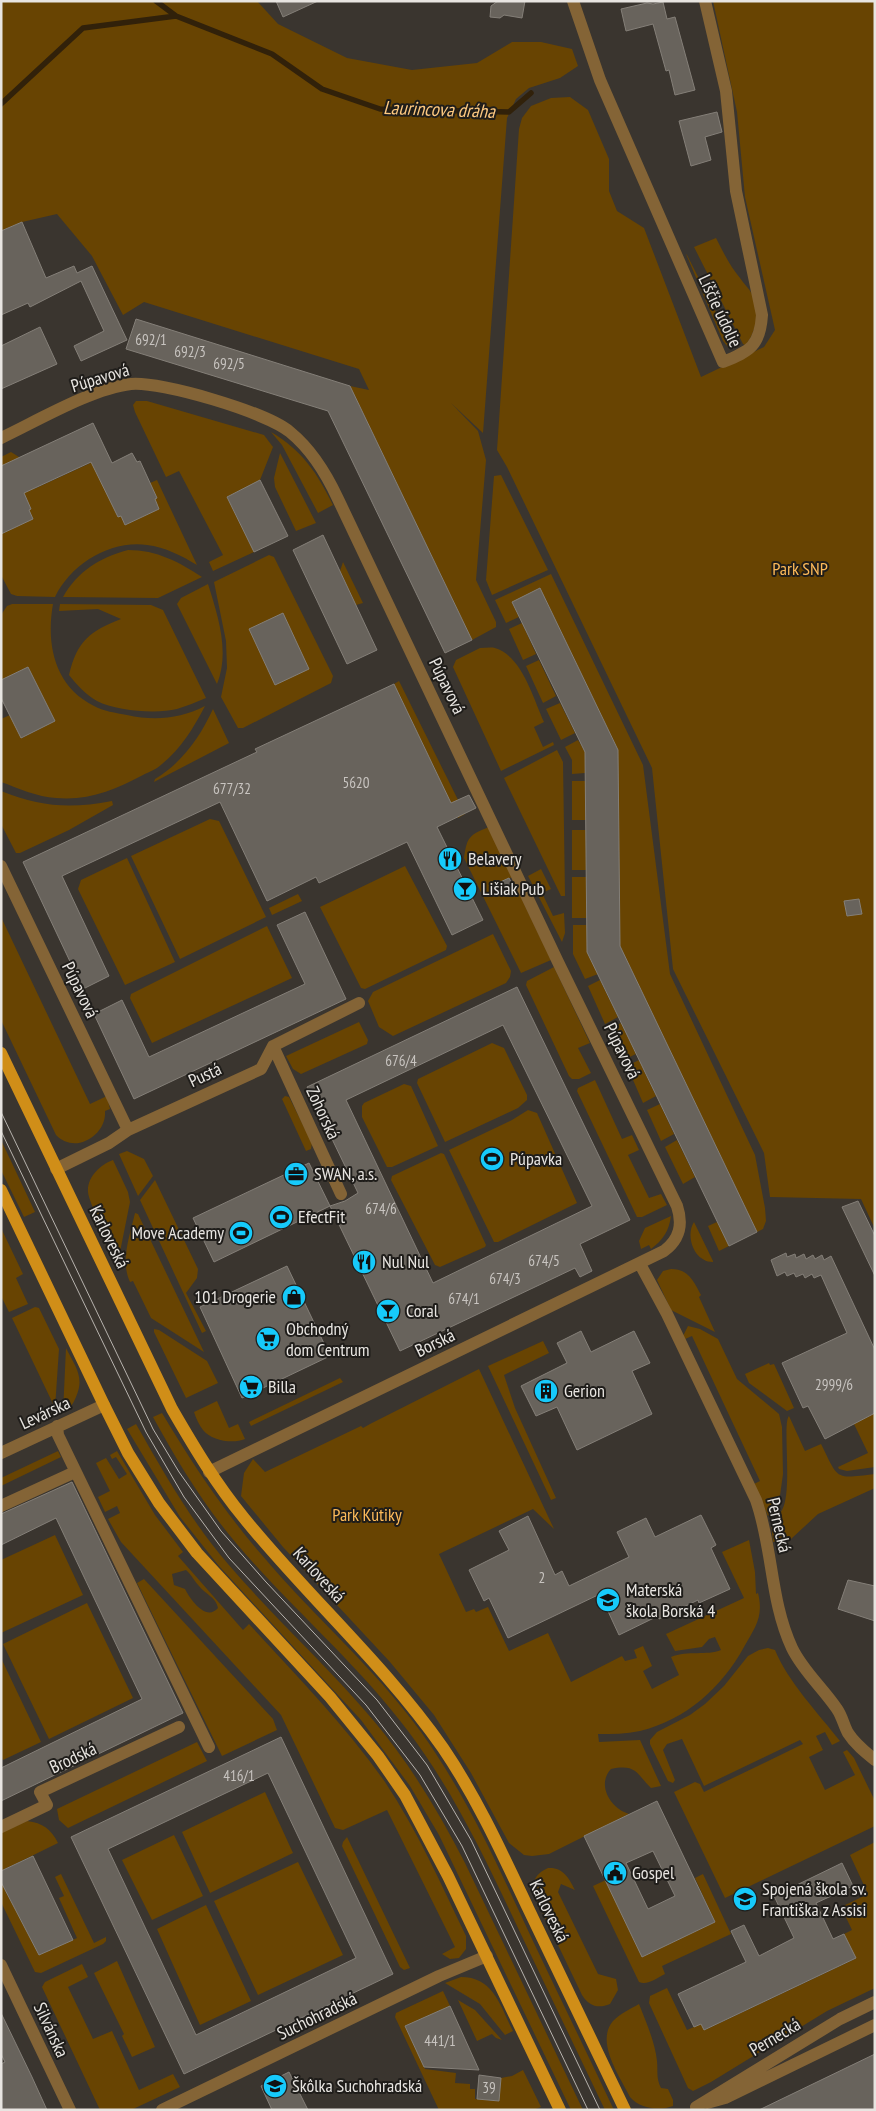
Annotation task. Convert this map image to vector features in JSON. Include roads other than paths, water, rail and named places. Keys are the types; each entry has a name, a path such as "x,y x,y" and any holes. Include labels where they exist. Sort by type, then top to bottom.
{"main road":[{"name":"Karloveská","path":"1,1053 172,1409 210,1472 245,1520 402,1694 462,1776 513,1876 626,2109"},
{"path":"1,1190 128,1453 159,1503 197,1553 330,1697 378,1756 405,1796 424,1829 487,1956 560,2110"}],"street":[{"name":"Líščie údolie","path":"573,1 600,80 722,362 751,348 760,333 762,315 736,191 726,91 705,1"},
{"name":"Púpavová","path":"1,438 90,396 130,384 148,384 185,392 241,409 274,422 288,430 314,456 326,474 558,962 677,1206 680,1226 674,1244"},
{"name":"Púpavová","path":"1,866 128,1130"},
{"path":"273,1046 359,1003"},
{"name":"Pustá","path":"56,1169 109,1143 128,1130 261,1069 273,1046"},
{"name":"Zohorská","path":"273,1046 341,1194"},
{"name":"Borská","path":"210,1472 640,1264 674,1244"},
{"name":"Pernecká","path":"640,1264 663,1306 756,1500 764,1524 775,1593 792,1647 838,1711 848,1733 862,1750 875,1760"},
{"name":"Levárska","path":"1,1453 104,1405"},
{"path":"57,1426 58,1435 75,1472 209,1747"},
{"path":"1,1506 75,1472"},
{"name":"Brodská","path":"1,1827 47,1805 40,1792 179,1727"},
{"name":"Suchohradská","path":"162,2110 439,1976 487,1956"},
{"name":"Silvánska","path":"1,1965 70,2110"},
{"name":"Pernecká","path":"692,2108 840,2019 875,2002"},
{"name":"Pernecká","path":"692,2108 725,2098 875,2025"}],"waterway":[{"path":"156,1 176,16"},
{"name":"Laurincova dráha","path":"1,104 83,28 176,16 272,54 322,89 380,109 509,112 531,93"}],"tram line":[{"path":"1,1112 153,1429 179,1472 221,1531 266,1582 377,1700 427,1765 471,1840 600,2110"},
{"path":"1,1131 146,1432 184,1497 229,1558 366,1705 420,1775 462,1846 588,2110"}],"place":[{"name":"Belavery","path":"450,859"},
{"name":"Lišiak Pub","path":"465,889"},
{"name":"Púpavka","path":"492,1159"},
{"name":"SWAN, a.s.","path":"296,1174"},
{"name":"EfectFit","path":"281,1217"},
{"name":"Move Academy","path":"241,1233"},
{"name":"Nul Nul","path":"364,1262"},
{"name":"101 Drogerie","path":"294,1297"},
{"name":"Coral","path":"388,1311"},
{"name":"Obchodný dom Centrum","path":"268,1339"},
{"name":"Billa","path":"251,1387"},
{"name":"Gerion","path":"546,1391"},
{"name":"Materská škola Borská 4","path":"608,1600"},
{"name":"Gospel","path":"615,1873"},
{"name":"Spojená škola sv. Františka z Assisi","path":"745,1899"},
{"name":"Škôlka Suchohradská","path":"275,2086"}],"park label":[{"name":"Park SNP","path":"800,569"},
{"name":"Park Kútiky","path":"367,1515"}]}
